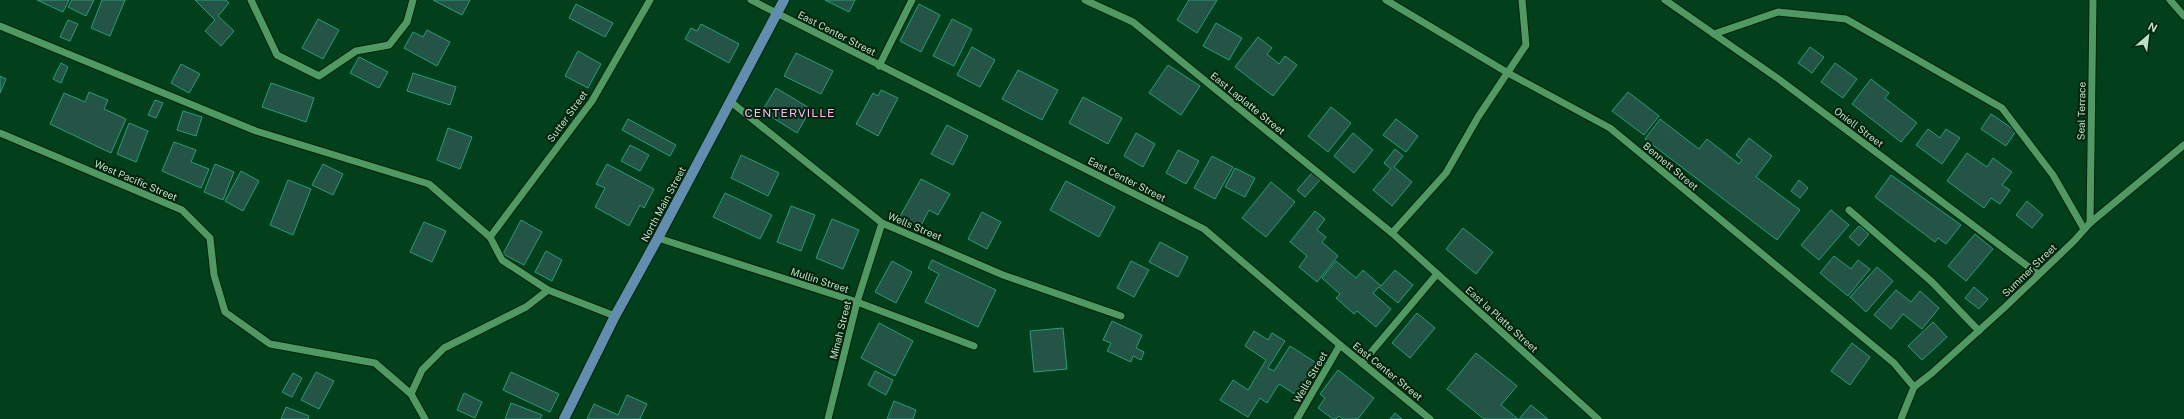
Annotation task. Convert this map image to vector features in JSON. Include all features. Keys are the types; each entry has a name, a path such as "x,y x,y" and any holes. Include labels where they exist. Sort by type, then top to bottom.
{"main road":[{"name":"North Main Street","path":"564,419 615,316 731,102 784,0"}],"street":[{"path":"251,0 277,55 319,76 356,51 390,45 407,22 413,0"},
{"name":"Sutter Street","path":"490,237 592,101 650,0"},
{"name":"East Center Street","path":"751,0 776,14 1204,229 1340,345 1430,419"},
{"path":"879,66 912,0"},
{"name":"Bennett Street","path":"1386,0 1508,73 1610,128 1894,363 1914,387"},
{"path":"1392,233 1446,173 1478,117 1526,46 1522,0"},
{"name":"Oniell Street","path":"1665,0 1780,80 2038,274"},
{"name":"Seal Terrace","path":"2090,222 2093,0"},
{"path":"2170,0 2184,16"},
{"name":"East Laplatte Street","path":"1089,1 1133,22 1392,233"},
{"path":"1714,34 1778,12 1846,19 2002,108 2053,175 2084,229"},
{"path":"0,26 256,131 429,184 490,237 502,260 548,290 615,316"},
{"name":"Wells Street","path":"731,102 882,223 1003,275 1121,316"},
{"name":"West Pacific Street","path":"0,133 182,210 210,238 214,275 225,312 270,344 375,363 411,394 425,419"},
{"name":"Summer Street","path":"1914,387 1932,373 1979,330 2090,222 2184,145"},
{"path":"1850,210 1932,282 1979,330"},
{"name":"Minah Street","path":"828,419 857,302 882,223"},
{"name":"East la Platte Street","path":"1392,233 1598,419"},
{"name":"Mullin Street","path":"658,238 857,302 974,346"},
{"path":"1362,363 1437,274"},
{"path":"411,394 422,370 444,348 526,307 548,290"},
{"name":"Wells Street","path":"1297,419 1340,345"},
{"path":"1901,419 1914,387"}],"building":[{"path":"37,0 69,0 63,12"},
{"path":"72,0 94,0 86,16 68,7"},
{"path":"102,0 125,0 110,36 91,28"},
{"path":"195,0 226,0 229,3 218,16 234,31 221,46 205,31 215,20"},
{"path":"433,0 470,0 462,15"},
{"path":"825,0 855,0 849,12"},
{"path":"1189,0 1217,0 1197,33 1177,20"},
{"path":"576,4 613,23 605,37 569,18"},
{"path":"919,4 940,15 921,52 900,41"},
{"path":"318,19 339,30 323,59 302,48"},
{"path":"952,19 972,29 954,66 933,56"},
{"path":"68,20 78,24 70,41 60,37"},
{"path":"1216,23 1242,38 1229,60 1203,46"},
{"path":"701,24 739,44 729,63 685,39 691,28 697,31"},
{"path":"427,30 450,42 437,66 404,48 413,32 423,37"},
{"path":"1258,37 1272,48 1267,54 1279,64 1285,56 1297,65 1273,96 1235,67"},
{"path":"972,47 995,60 980,87 957,75"},
{"path":"1810,47 1824,57 1812,73 1798,63"},
{"path":"578,51 601,64 588,88 565,76"},
{"path":"796,53 833,71 821,94 784,76"},
{"path":"359,57 388,72 379,88 350,73"},
{"path":"61,63 68,67 61,83 53,79"},
{"path":"1835,63 1857,79 1843,98 1821,82"},
{"path":"181,64 200,74 189,93 171,83"},
{"path":"1168,65 1200,86 1181,115 1149,93"},
{"path":"1018,70 1058,90 1042,120 1002,99"},
{"path":"413,73 456,87 450,105 407,91"},
{"path":"0,76 6,79 0,93"},
{"path":"1871,79 1889,93 1885,98 1917,123 1901,142 1852,104"},
{"path":"271,83 314,98 306,122 262,107"},
{"path":"776,88 811,109 797,133 762,111"},
{"path":"881,90 898,98 878,136 856,124 873,93 878,96"},
{"path":"89,92 108,100 104,109 126,119 111,153 50,124 64,93 85,102"},
{"path":"1628,92 1659,116 1644,135 1612,111"},
{"path":"1083,97 1122,118 1108,144 1069,123"},
{"path":"155,100 163,103 156,118 148,115"},
{"path":"1331,107 1351,123 1328,152 1308,136"},
{"path":"183,111 202,117 196,136 177,130"},
{"path":"1991,114 2016,131 2006,146 1981,129"},
{"path":"628,119 676,145 670,156 622,130"},
{"path":"1396,119 1418,136 1406,152 1383,135"},
{"path":"1660,119 1699,149 1707,139 1739,164 1742,160 1736,155 1749,138 1772,156 1756,177 1800,210 1777,240 1645,139"},
{"path":"129,123 148,131 136,162 117,154"},
{"path":"947,125 968,136 953,165 931,154"},
{"path":"448,128 472,137 460,169 437,160"},
{"path":"1928,129 1940,138 1946,129 1960,138 1942,164 1916,145"},
{"path":"1136,133 1155,144 1143,167 1124,156"},
{"path":"1353,133 1373,150 1354,173 1334,156"},
{"path":"174,142 196,150 191,162 209,169 201,188 162,171"},
{"path":"630,145 649,155 640,171 621,161"},
{"path":"1395,149 1403,156 1394,167 1412,182 1392,206 1373,190 1391,169 1384,163"},
{"path":"1178,150 1199,161 1186,184 1166,173"},
{"path":"1967,153 1987,167 1993,158 2012,172 2002,185 2010,190 2000,204 1991,198 1984,208 1947,181"},
{"path":"741,155 779,173 768,196 731,178"},
{"path":"1212,156 1233,167 1215,199 1194,188"},
{"path":"215,164 234,172 223,200 204,192"},
{"path":"323,164 343,174 333,195 312,185"},
{"path":"607,164 654,189 644,208 640,205 629,226 595,207 605,188 596,184"},
{"path":"1235,168 1255,178 1245,197 1225,187"},
{"path":"241,171 259,181 243,211 225,201"},
{"path":"1312,173 1320,180 1305,197 1297,190"},
{"path":"1891,175 1961,225 1946,244 1938,238 1935,242 1875,197"},
{"path":"921,179 950,194 938,215 929,210 918,231 898,220"},
{"path":"288,180 311,189 293,235 270,225"},
{"path":"1799,180 1808,188 1800,198 1791,191"},
{"path":"1066,181 1115,207 1099,237 1050,210"},
{"path":"1271,182 1295,202 1266,237 1242,218"},
{"path":"725,193 772,215 760,239 713,217"},
{"path":"2027,201 2043,215 2032,228 2016,215"},
{"path":"791,206 815,215 801,251 777,242"},
{"path":"1831,210 1849,225 1819,260 1801,245"},
{"path":"1315,211 1325,219 1317,230 1326,237 1322,242 1338,256 1317,282 1299,267 1307,256 1290,242"},
{"path":"982,212 1001,222 987,249 968,239"},
{"path":"832,219 859,230 843,269 816,258"},
{"path":"521,220 542,232 524,265 503,254"},
{"path":"424,222 446,231 432,262 410,252"},
{"path":"1859,226 1869,234 1859,246 1849,237"},
{"path":"1463,228 1493,252 1476,274 1446,249"},
{"path":"1975,234 1993,249 1966,281 1948,266"},
{"path":"1160,242 1188,257 1178,277 1149,262"},
{"path":"546,251 562,260 552,281 535,272"},
{"path":"1834,256 1851,269 1858,260 1870,269 1848,296 1820,273"},
{"path":"932,260 996,290 978,327 925,302 939,274 928,268"},
{"path":"892,261 912,272 896,303 875,292"},
{"path":"1131,261 1149,270 1134,297 1117,288"},
{"path":"1336,261 1356,278 1363,270 1381,286 1395,270 1413,285 1398,303 1379,287 1373,293 1391,309 1376,327 1357,311 1354,314 1336,298 1340,294 1322,278"},
{"path":"1877,267 1893,281 1866,312 1850,297"},
{"path":"1974,287 1988,299 1979,309 1965,298"},
{"path":"1896,290 1911,302 1920,291 1939,308 1922,329 1903,314 1891,329 1874,315"},
{"path":"1417,313 1435,328 1410,358 1392,343"},
{"path":"1112,321 1142,335 1136,348 1144,352 1141,360 1133,356 1131,362 1107,351 1111,343 1103,340"},
{"path":"1933,322 1947,337 1922,360 1908,346"},
{"path":"879,323 913,341 895,376 861,358"},
{"path":"1063,328 1067,369 1034,372 1030,331"},
{"path":"1254,331 1268,340 1272,333 1285,341 1268,368 1274,371 1290,346 1318,364 1298,396 1279,384 1267,403 1260,398 1248,417 1220,400 1233,380 1248,390 1266,360 1245,346"},
{"path":"1852,343 1870,357 1850,385 1831,371"},
{"path":"1476,353 1517,386 1501,405 1518,419 1484,419 1447,389"},
{"path":"1338,370 1374,398 1358,419 1343,419 1339,416 1336,419 1333,419 1318,408 1325,398 1320,394"},
{"path":"875,371 893,380 886,395 868,385"},
{"path":"316,372 334,381 319,409 301,400"},
{"path":"511,372 559,394 550,412 503,390"},
{"path":"293,373 302,378 292,397 282,392"},
{"path":"464,393 482,402 475,418 457,410"},
{"path":"627,395 647,404 640,419 587,419 594,404 618,415"},
{"path":"894,401 916,410 913,419 887,419"},
{"path":"511,403 542,415 540,419 505,419"},
{"path":"1531,405 1548,419 1519,419"},
{"path":"286,407 309,416 308,419 281,419"},
{"path":"1395,413 1402,419 1390,419"}],"district":[{"name":"CENTERVILLE","path":"790,113"}]}
